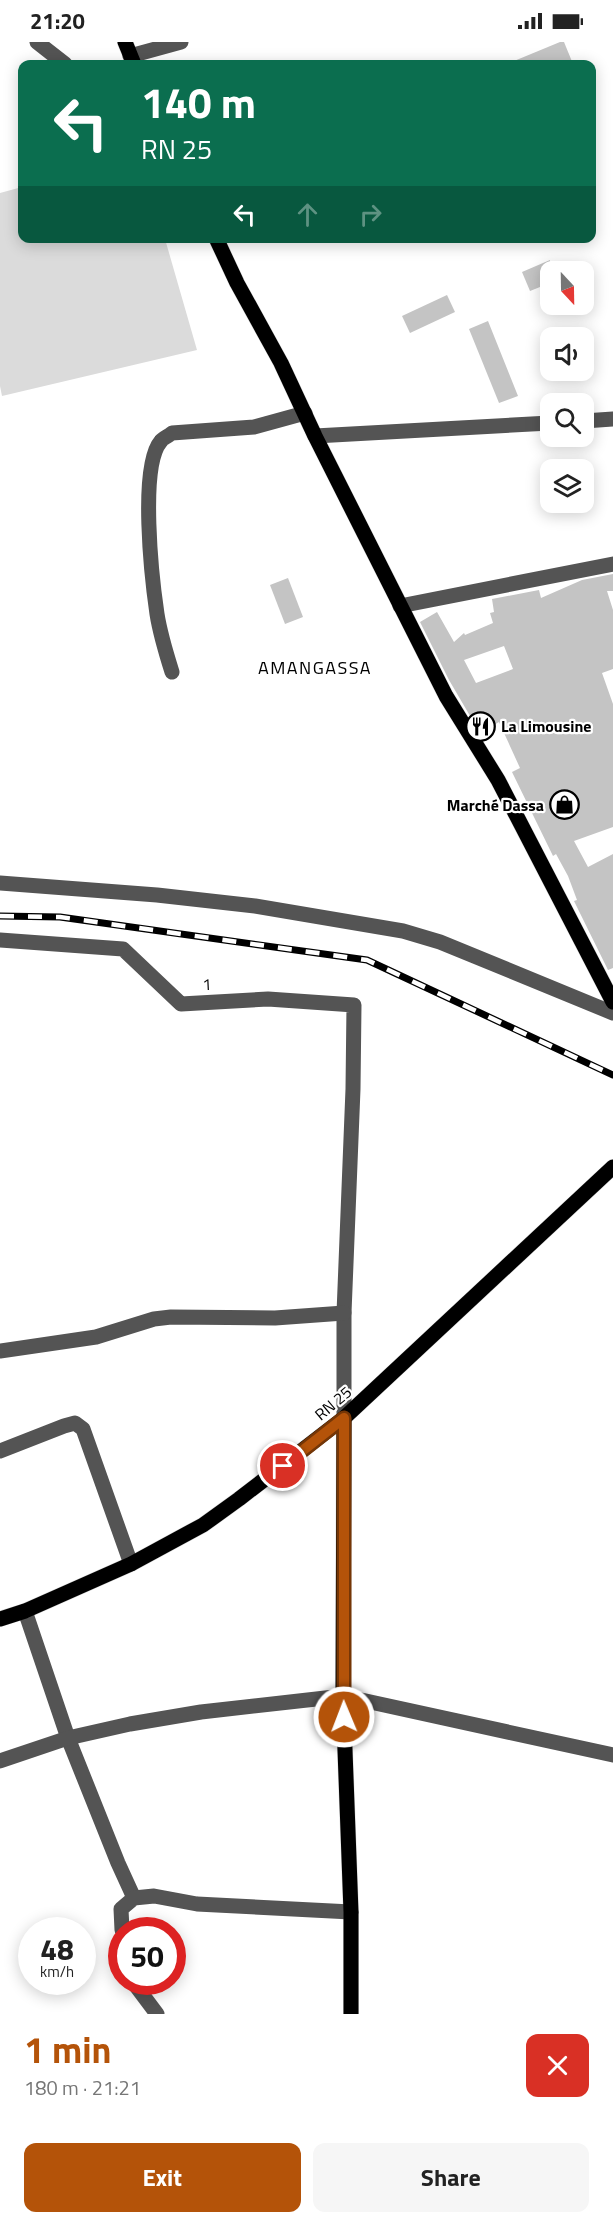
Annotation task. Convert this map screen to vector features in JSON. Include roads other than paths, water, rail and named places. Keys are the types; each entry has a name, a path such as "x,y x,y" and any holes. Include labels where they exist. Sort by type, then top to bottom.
{"main road":[{"path":"218,243 237,283 281,363 315,436 446,696 498,780 613,1002"},
{"name":"RN 25","path":"0,1619 25,1611 131,1564 203,1525 344,1418 613,1167"},
{"path":"344,1418 343,1696 351,1912 351,2014"}],"street":[{"path":"37,42 60,60"},
{"path":"130,54 181,42"},
{"path":"172,672 157,612 149,530 150,481 153,455 157,447 161,440 172,434 254,427 304,413"},
{"path":"594,420 613,419"},
{"path":"315,436 540,424"},
{"path":"400,606 613,564"},
{"path":"0,883 157,895 255,906 403,931 440,942 613,1013"},
{"name":"1","path":"0,940 123,949 181,1004 268,999 354,1005 344,1313"},
{"path":"0,1351 96,1337 154,1319 171,1317 275,1318 344,1313 344,1418"},
{"path":"0,1451 75,1423 83,1429 131,1564"},
{"path":"25,1611 68,1738 134,1898"},
{"path":"0,1761 68,1738 201,1712 343,1696 613,1755"},
{"path":"122,1917 122,1909 134,1898 154,1896 197,1904 351,1912"},
{"path":"143,1995 157,2014"}],"railway":[{"path":"0,916 60,917 367,960 613,1075"}],"place":[{"name":"La Limousine","path":"480,726"},
{"name":"Marché Dassa","path":"565,805"}],"district":[{"name":"AMANGASSA","path":"315,667"}]}
